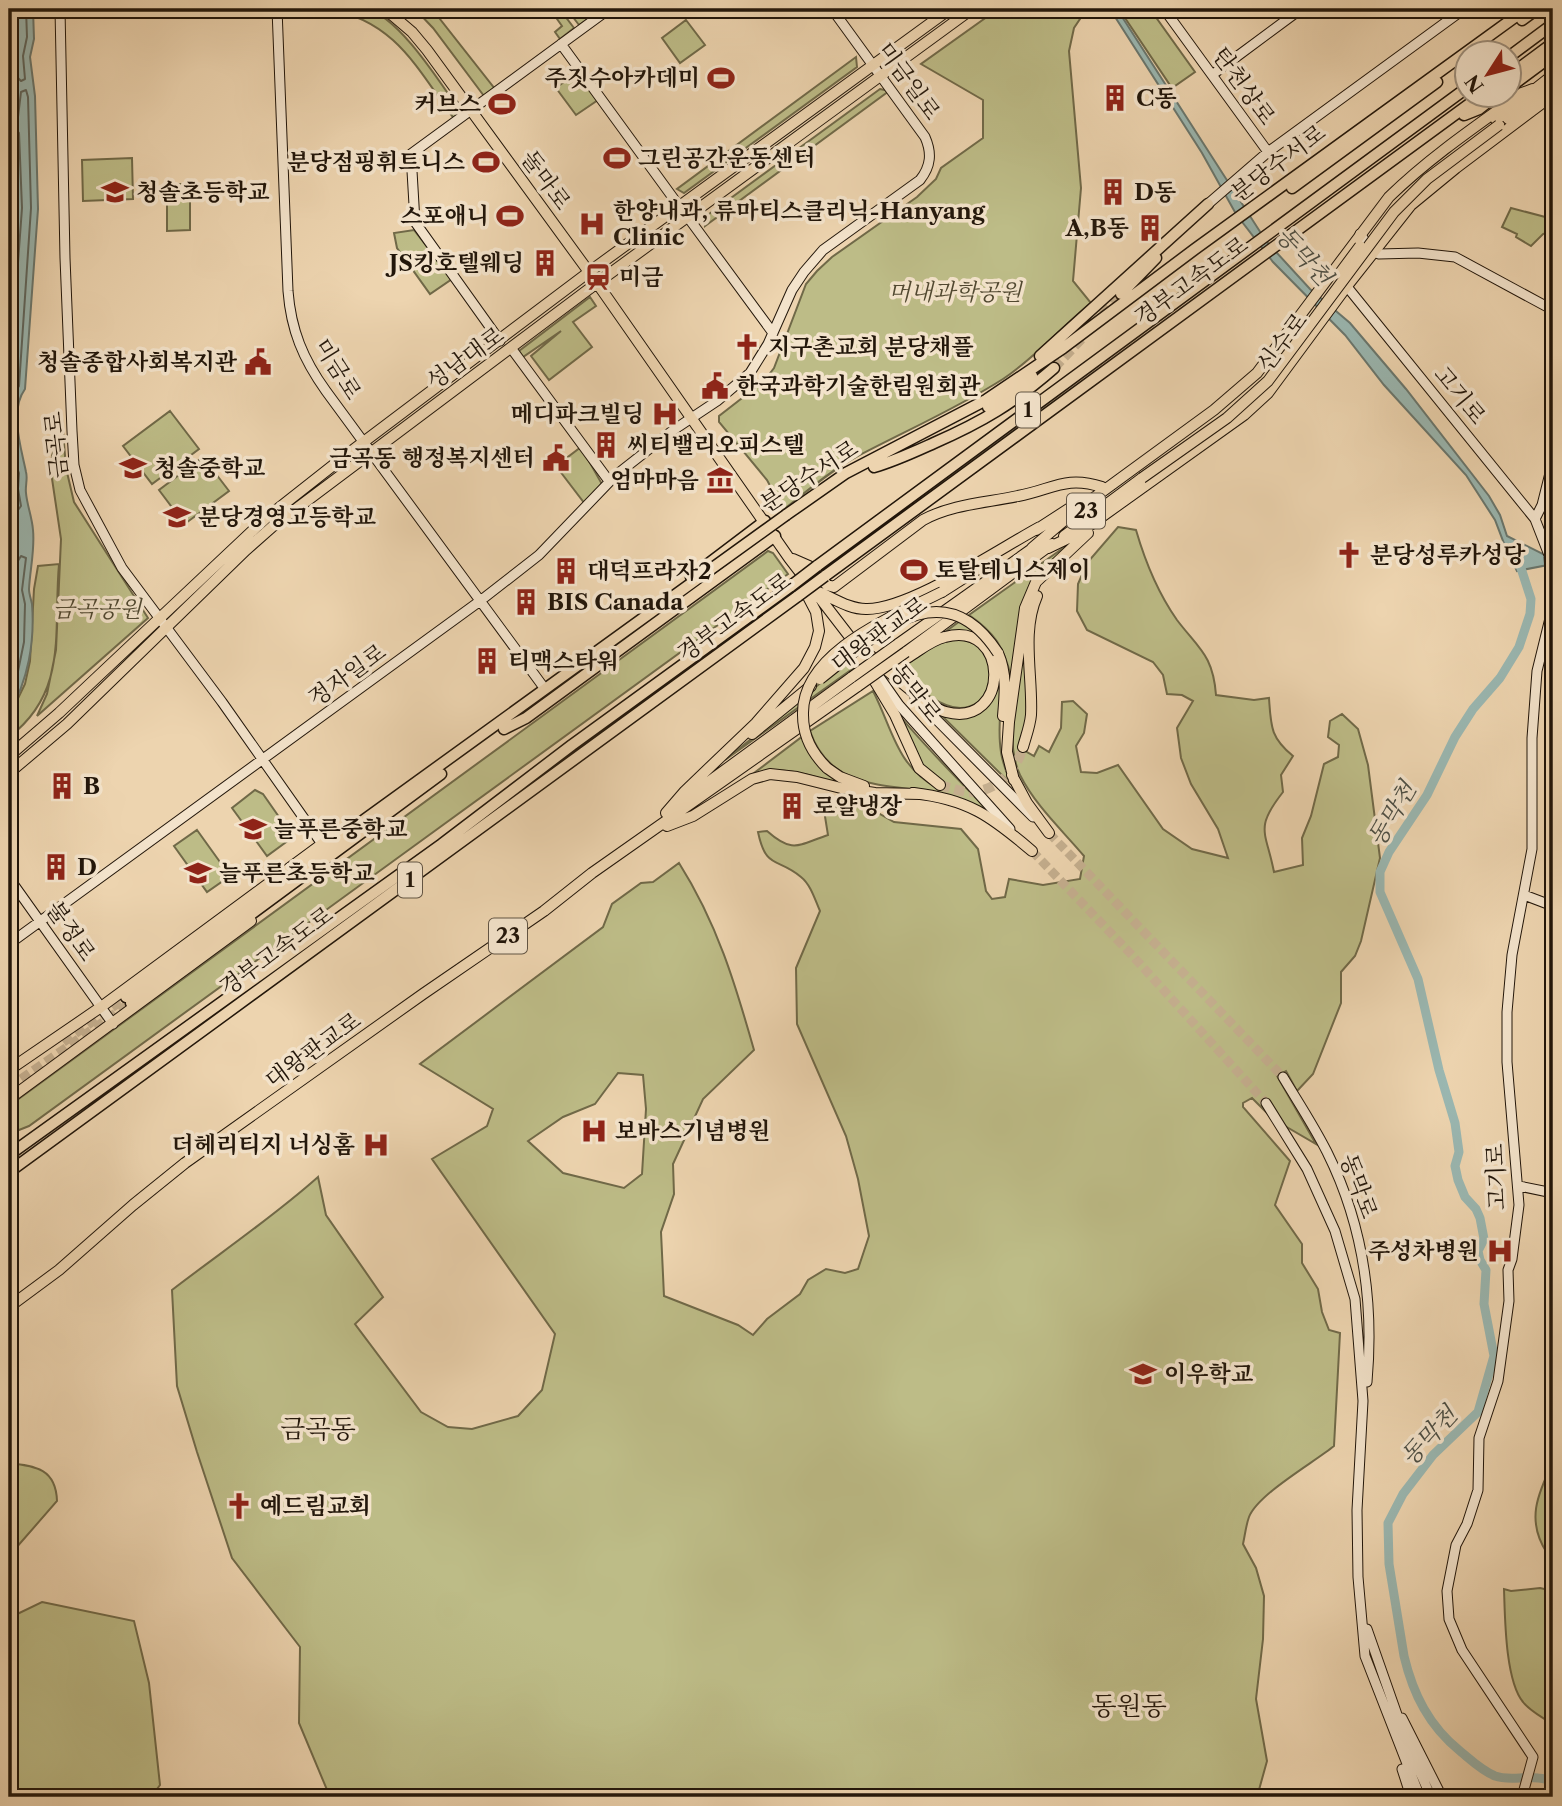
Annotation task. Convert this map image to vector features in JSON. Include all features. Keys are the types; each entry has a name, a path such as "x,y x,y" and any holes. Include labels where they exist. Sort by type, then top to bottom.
{"highway":[{"name":"분당수서로","path":"787,517 1002,398 1526,9"},
{"path":"1497,38 1537,9"},
{"path":"1524,46 1553,24"},
{"path":"1524,65 1553,43"},
{"path":"1524,77 1553,55"},
{"name":"분당수서로","path":"1273,198 1454,70"},
{"name":"경부고속도로","path":"9,1174 794,591 817,566 1454,97"},
{"name":"경부고속도로","path":"10,1153 442,844 572,745 794,591 825,576 1465,108"},
{"path":"1445,123 1479,108"},
{"path":"1121,294 1208,204"},
{"path":"1009,384 1162,243 1192,219"},
{"name":"분당수서로","path":"129,1000 846,473 949,421 1009,384 1221,236"},
{"path":"874,467 896,461 965,430 1004,408 1054,368"},
{"path":"502,726 518,705 542,685 765,521"},
{"path":"502,726 526,718 775,536"}],"main road":[{"name":"돌마로","path":"385,9 421,42 597,283 789,558 863,654"},
{"name":"성남대로","path":"9,756 59,713 265,519 589,272 950,9"},
{"name":"성남대로","path":"9,773 67,724 246,550 371,452 597,283 972,9"},
{"name":"23","path":"1139,473 1227,418 1261,388 1282,365 1337,286 1403,202 1443,166 1498,123 1533,89 1553,75"},
{"name":"23","path":"1498,123 1553,88"},
{"name":"신수로","path":"1139,473 1257,373 1389,197 1410,177 1511,101 1533,89"},
{"name":"신수로","path":"1114,509 1244,415 1268,393 1411,205 1553,95"},
{"path":"1031,851 993,818 964,803 920,793 856,784 827,768 813,752 804,731 803,709 811,680 829,659 849,643 897,614 942,592 1102,487 1139,473"},
{"name":"대왕판교로","path":"906,655 1048,548 1139,473"},
{"name":"대왕판교로","path":"9,1307 59,1270 185,1163 565,896 592,873 855,682 898,643 1139,473"},
{"path":"789,558 809,566 827,585 834,587 937,512 1017,496 1059,483 1088,483 1102,487"},
{"path":"1048,548 1079,533 1114,509"},
{"path":"1014,780 1007,752 1025,608 1036,582 1114,509"},
{"path":"815,590 857,609 885,607 928,590 1040,527"},
{"path":"1023,747 1031,716 1029,638 1033,604 1044,580 1063,556"},
{"path":"716,763 794,680 815,647 818,631 816,612 789,558"},
{"path":"666,813 685,790 716,763 891,625 922,613 939,613 967,621 983,632 999,653 1006,684 1002,738 1008,768 1049,833"},
{"path":"841,625 895,716 919,768 940,785"},
{"path":"855,642 920,697 932,706 948,712 961,713 978,707 987,699 995,683 995,666 988,651 981,643 969,637 945,637 906,655 855,682"},
{"name":"대왕판교로","path":"647,834 666,813 855,682"},
{"path":"647,834 693,816 752,779 770,774 797,776 841,788 876,793 920,793"},
{"path":"9,1070 101,1007 322,844 365,825"},
{"path":"9,1099 347,850 365,825"}],"street":[{"name":"금곡로","path":"60,9 65,258 74,465 80,490 122,568 322,844"},
{"name":"미금로","path":"277,9 288,291 292,323 306,361 542,685"},
{"path":"500,341 418,228 414,217 411,154 609,9"},
{"name":"미금일로","path":"691,418 718,401 750,373 762,355 792,290 815,258 920,180 928,167 930,151 925,137 832,9"},
{"name":"탄천상로","path":"1164,9 1268,152"},
{"path":"1212,75 1301,9"},
{"name":"분당수서로","path":"1208,204 1268,152 1464,9"},
{"path":"561,44 679,206"},
{"path":"687,216 772,333"},
{"path":"1360,234 1373,253 1418,253 1455,257 1553,310"},
{"name":"고기로","path":"1334,271 1535,519 1546,543 1551,573 1552,610 1537,671 1533,712 1532,849 1512,955 1506,1037 1518,1186 1514,1241 1508,1270 1509,1301 1498,1381 1479,1438 1478,1490 1467,1524 1456,1545 1447,1591 1449,1619 1462,1650 1533,1757 1522,1797"},
{"path":"511,348 609,481"},
{"name":"정자일로","path":"9,944 480,601 539,555 609,481 691,418"},
{"path":"1535,519 1542,505 1553,461"},
{"name":"동막로","path":"863,654 924,706 1049,833"},
{"name":"동막로","path":"863,654 921,732 1031,851"},
{"name":"불정로","path":"9,878 113,1024"},
{"path":"1524,895 1553,906"},
{"name":"동막로","path":"1283,1077 1328,1155 1354,1224 1364,1265 1370,1344 1363,1401 1357,1510 1358,1577 1366,1656 1397,1743 1420,1797"},
{"name":"동막로","path":"1266,1103 1307,1169 1335,1231 1354,1299 1363,1401"},
{"path":"1518,1186 1553,1194"},
{"name":"동막로","path":"1364,1621 1407,1743 1431,1797"},
{"path":"1394,1706 1410,1730 1442,1797"},
{"path":"1397,1743 1412,1797"}],"green space":[{"path":"328,9 366,9 392,24 430,68 460,111 459,118 455,120 416,66 388,36 351,15"},
{"path":"415,9 432,9 495,89 484,96 433,28"},
{"path":"550,9 602,9 579,25 569,12 565,16 574,28 560,39 555,32 562,26"},
{"name":"머내과학공원","path":"998,9 1086,10 1074,28 1069,51 1081,188 1073,281 1091,303 1026,362 1003,379 846,463 783,510 767,480 719,422 719,416 764,381 774,368 806,284 817,271 832,257 917,197 936,179 941,168 983,138 983,100 921,64"},
{"path":"1119,9 1150,9 1195,72 1172,88"},
{"path":"686,20 705,45 680,63 662,38"},
{"path":"856,57 857,67 684,193 677,189"},
{"path":"577,72 598,100 576,115 556,88"},
{"path":"880,89 889,91 705,226 705,217"},
{"path":"132,158 133,199 83,201 82,160"},
{"path":"167,184 187,184 190,230 167,231"},
{"path":"1511,208 1553,219 1553,230 1543,234 1531,246 1516,237 1517,234 1502,227"},
{"path":"414,230 452,279 430,294 397,248 394,233"},
{"path":"590,297 596,306 573,322 592,347 549,380 531,356 561,331 523,357 519,351"},
{"path":"170,411 199,449 152,484 123,446"},
{"name":"금곡공원","path":"62,418 66,468 74,502 148,618 37,716 47,694 56,650 61,539 51,472 52,456"},
{"path":"581,447 603,486 585,504 556,466"},
{"path":"203,457 229,491 186,523 159,490"},
{"path":"1118,527 1136,530 1164,599 1208,661 1216,695 1254,700 1269,698 1273,730 1280,743 1293,756 1281,775 1283,792 1265,823 1274,872 1303,865 1302,838 1311,816 1324,764 1338,757 1339,745 1328,737 1330,721 1342,714 1358,729 1368,765 1380,858 1361,941 1355,956 1341,972 1341,1003 1313,1074 1297,1091 1286,1071 1277,1076 1316,1144 1273,1119 1252,1098 1243,1103 1243,1107 1290,1161 1275,1205 1302,1244 1302,1263 1318,1289 1329,1330 1340,1333 1334,1446 1287,1479 1254,1508 1249,1517 1243,1544 1256,1568 1264,1596 1263,1639 1256,1699 1267,1761 1257,1797 330,1797 299,1723 300,1647 232,1558 197,1452 177,1386 172,1290 318,1177 326,1215 383,1297 355,1324 421,1412 448,1427 472,1429 518,1416 542,1390 555,1334 432,1159 487,1126 493,1109 420,1064 603,927 612,904 641,883 653,882 679,863 714,931 732,977 754,1050 703,1099 673,1164 674,1194 661,1232 664,1296 738,1325 753,1335 767,1319 800,1294 808,1280 826,1269 845,1273 858,1269 869,1236 858,1179 846,1136 797,1024 796,968 820,911 804,880 769,858 758,832 767,831 790,845 802,844 828,835 823,804 843,808 866,806 894,822 961,829 978,849 986,891 992,899 1005,897 1009,879 1043,885 1080,879 1084,856 1033,797 1020,775 1015,759 1012,723 1025,629 1027,716 1020,748 1034,756 1039,746 1049,752 1061,728 1062,702 1073,701 1087,714 1084,733 1076,746 1081,772 1097,773 1118,765 1163,829 1192,849 1228,858 1218,829 1191,784 1181,758 1177,728 1193,701 1182,695 1167,694 1163,675 1153,662 1087,630 1077,611 1078,584 1087,563","holes":["618,1073 643,1075 646,1109 642,1174 624,1188 563,1173 528,1141 563,1117 595,1104"]},
{"path":"1066,546 1033,582 1011,677 997,641 969,615"},
{"path":"768,551 773,553 788,574 29,1126 9,1134 9,1106"},
{"path":"59,564 56,636 50,680 28,719 9,737 9,717 25,684 30,661 38,566"},
{"path":"960,621 980,635 993,649 1000,664 1002,679 999,732 1001,752 1011,784 941,715 967,714 985,705 995,691 998,674 994,656 983,642 965,634 941,635"},
{"path":"956,639 977,645 990,670 988,689 983,697 977,703 959,708 930,697 900,669 936,644"},
{"path":"849,660 855,667 725,760"},
{"path":"873,691 897,746 913,769 937,788 920,766 892,706 989,812 954,797 934,792 871,783 852,777 835,767 821,752 810,731"},
{"path":"803,736 807,748 856,788 782,771 767,772 746,779"},
{"path":"255,790 263,794 293,837 267,856 232,808"},
{"path":"197,830 230,876 207,892 174,846"},
{"path":"1553,1462 1553,1553 1547,1553 1535,1519 1542,1486"},
{"path":"9,1463 43,1471 53,1482 57,1501 9,1556"},
{"path":"1540,1588 1553,1591 1553,1725 1523,1702 1517,1692 1507,1647 1504,1589 1511,1591"},
{"path":"42,1602 134,1621 149,1683 160,1785 151,1797 9,1797 9,1618"}],"water":[{"path":"9,9 33,9 34,39 30,57 35,96 38,209 25,389 20,398 17,418 33,530 29,589 32,633 29,661 16,701 9,713 9,571 18,543 9,498 9,133 14,99 9,72"},
{"path":"1110,9 1117,9 1266,241 1310,289 1350,323 1406,389 1489,496 1500,515 1507,536 1547,556 1553,564 1517,571 1495,520 1466,475 1384,385 1345,335 1273,262 1236,214 1202,153"}],"waterway":[{"name":"동막천","path":"1519,562 1531,599 1530,614 1519,647 1500,678 1473,709 1455,737 1427,795 1389,852 1380,872 1380,892 1418,979 1439,1070 1455,1123 1459,1152 1455,1166 1458,1180 1465,1197 1480,1218 1484,1239 1478,1251 1486,1270 1484,1304 1494,1356 1478,1412 1433,1455 1403,1494 1388,1523 1389,1564 1408,1670 1417,1696 1439,1731 1476,1765 1490,1774 1506,1778 1542,1778 1553,1781"}],"tunnel":[{"path":"1103,315 1121,294"},
{"path":"1054,368 1083,337"},
{"path":"940,785 967,792 987,789 1010,772 1023,747"},
{"path":"1049,833 1283,1077"},
{"path":"1032,851 1130,953 1266,1103"},
{"path":"63,1042 126,997"},
{"path":"9,1088 131,1003"}],"place":[{"name":"주짓수아카데미","path":"721,78"},
{"name":"C동","path":"1115,98"},
{"name":"커브스","path":"502,104"},
{"name":"그린공간운동센터","path":"617,158"},
{"name":"분당점핑휘트니스","path":"486,162"},
{"name":"청솔초등학교","path":"115,192"},
{"name":"D동","path":"1113,192"},
{"name":"스포애니","path":"510,216"},
{"name":"한양내과, 류마티스클리닉-Hanyang Clinic","path":"592,224"},
{"name":"A,B동","path":"1150,228"},
{"name":"JS킹호텔웨딩","path":"545,263"},
{"name":"미금","path":"598,277"},
{"name":"지구촌교회 분당채플","path":"747,347"},
{"name":"청솔종합사회복지관","path":"258,362"},
{"name":"한국과학기술한림원회관","path":"715,386"},
{"name":"메디파크빌딩","path":"665,414"},
{"name":"씨티밸리오피스텔","path":"606,445"},
{"name":"금곡동 행정복지센터","path":"556,458"},
{"name":"청솔중학교","path":"133,468"},
{"name":"엄마마음","path":"720,480"},
{"name":"분당경영고등학교","path":"177,517"},
{"name":"분당성루카성당","path":"1349,555"},
{"name":"토탈테니스제이","path":"914,570"},
{"name":"대덕프라자2","path":"566,571"},
{"name":"BIS Canada","path":"526,602"},
{"name":"티맥스타워","path":"487,661"},
{"name":"B","path":"62,786"},
{"name":"로얄냉장","path":"792,806"},
{"name":"늘푸른중학교","path":"253,829"},
{"name":"D","path":"56,867"},
{"name":"늘푸른초등학교","path":"198,873"},
{"name":"보바스기념병원","path":"594,1131"},
{"name":"더헤리티지 너싱홈","path":"376,1145"},
{"name":"주성차병원","path":"1500,1251"},
{"name":"이우학교","path":"1143,1374"},
{"name":"예드림교회","path":"239,1506"}],"district":[{"name":"금곡동","path":"318,1429"},
{"name":"동원동","path":"1129,1706"}]}
